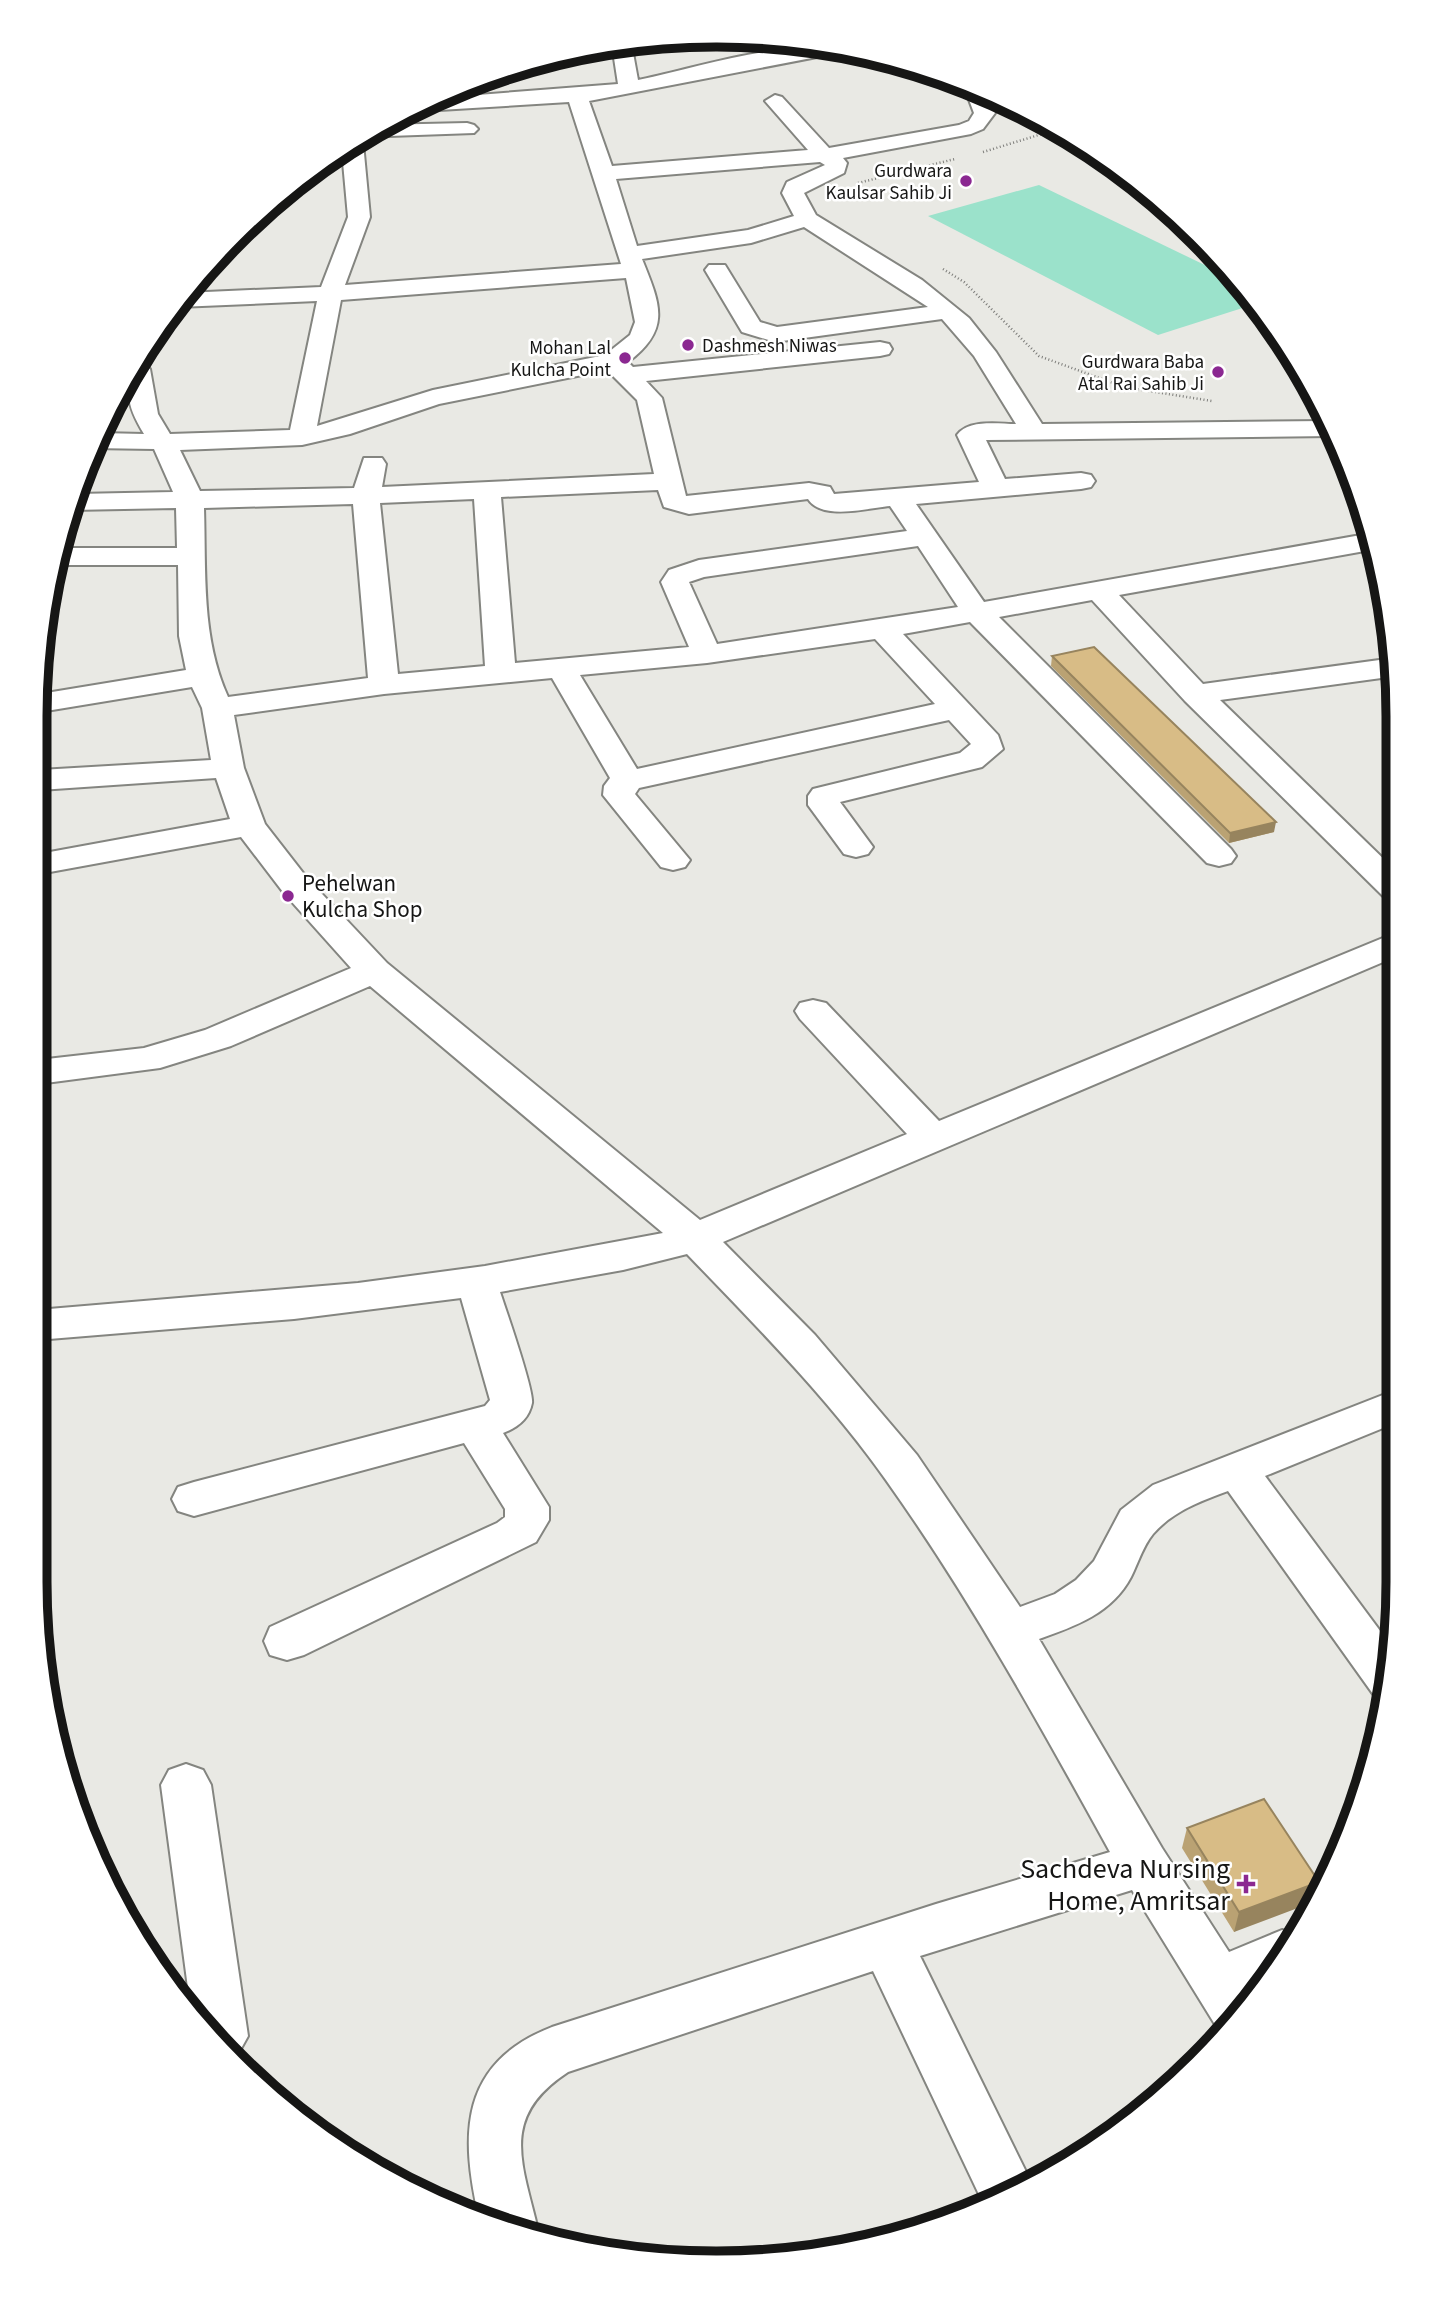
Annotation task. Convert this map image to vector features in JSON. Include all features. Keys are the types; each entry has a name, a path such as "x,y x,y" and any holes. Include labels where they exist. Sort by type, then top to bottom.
{"street":[{"path":"447,104 577,97 770,58 806,53"},
{"path":"623,54 629,88"},
{"path":"577,97 650,312 645,332 621,368"},
{"path":"775,101 824,155 836,163 836,168 795,187 793,193 807,219 919,289 948,311 972,337 1034,432"},
{"path":"605,173 824,155 943,135 976,125 985,113 980,101"},
{"path":"563,124 587,122"},
{"path":"393,131 488,128"},
{"path":"302,437 331,292 359,216 353,155"},
{"path":"194,299 331,292 631,262 807,219"},
{"path":"717,270 751,327 761,333 775,335 948,311"},
{"path":"107,441 205,442 302,437 341,428 433,398 621,368 880,349"},
{"path":"621,368 649,398 674,501 689,506 810,491 820,494 822,500 828,503 1081,481"},
{"path":"139,379 145,414 173,460 190,502 194,636 228,768 249,826 295,885 374,971 694,1237 800,1346 901,1467 1010,1630 1144,1864 1229,1997 1259,1973"},
{"path":"996,488 970,435 978,432 1321,429"},
{"path":"373,464 366,496 384,685"},
{"path":"83,502 190,502 366,496 669,481"},
{"path":"487,491 501,674"},
{"path":"898,497 976,611 1219,856"},
{"path":"708,654 675,582 679,576 699,569 924,537"},
{"path":"48,703 384,685 708,654 882,629 1363,543"},
{"path":"67,557 190,556"},
{"path":"1097,589 1196,694 1386,880"},
{"path":"856,847 824,805 824,796 982,755 987,750 987,742 882,629"},
{"path":"561,668 628,781"},
{"path":"1196,694 1384,669"},
{"path":"673,860 619,795 620,786 628,781 956,709"},
{"path":"47,780 228,768"},
{"path":"47,863 249,826"},
{"path":"47,1324 314,1302 477,1282 694,1237 934,1139 1386,948"},
{"path":"47,1071 159,1056 218,1038 374,971"},
{"path":"814,1011 934,1139"},
{"path":"194,1499 499,1418 508,1410 511,1400 477,1282"},
{"path":"1010,1630 1083,1601 1103,1584 1118,1559 1128,1534 1147,1510 1176,1493 1386,1411"},
{"path":"287,1641 513,1536 524,1528 529,1519 527,1507 476,1426"},
{"path":"1237,1470 1380,1667"},
{"path":"186,1784 220,2031"},
{"path":"507,2217 492,2150 497,2111 521,2074 552,2052 1144,1864"},
{"path":"887,1944 1004,2186"}],"path":[{"path":"983,152 1044,133"},
{"path":"851,184 957,158"},
{"path":"934,264 964,282 1039,356 1124,387 1223,403"}],"shaded area":[{"path":"1039,185 1215,270 1245,307 1158,335 928,216"}],"building":[{"path":"1094,647 1276,822 1230,833 1052,656"},
{"path":"1264,1799 1317,1879 1314,1884 1239,1912 1187,1828"}],"place":[{"name":"Gurdwara Kaulsar Sahib Ji","path":"966,181"},
{"name":"Dashmesh Niwas","path":"688,345"},
{"name":"Mohan Lal Kulcha Point","path":"625,358"},
{"name":"Gurdwara Baba Atal Rai Sahib Ji","path":"1218,372"},
{"name":"Pehelwan Kulcha Shop","path":"288,896"},
{"name":"Sachdeva Nursing Home, Amritsar","path":"1246,1884"}]}
